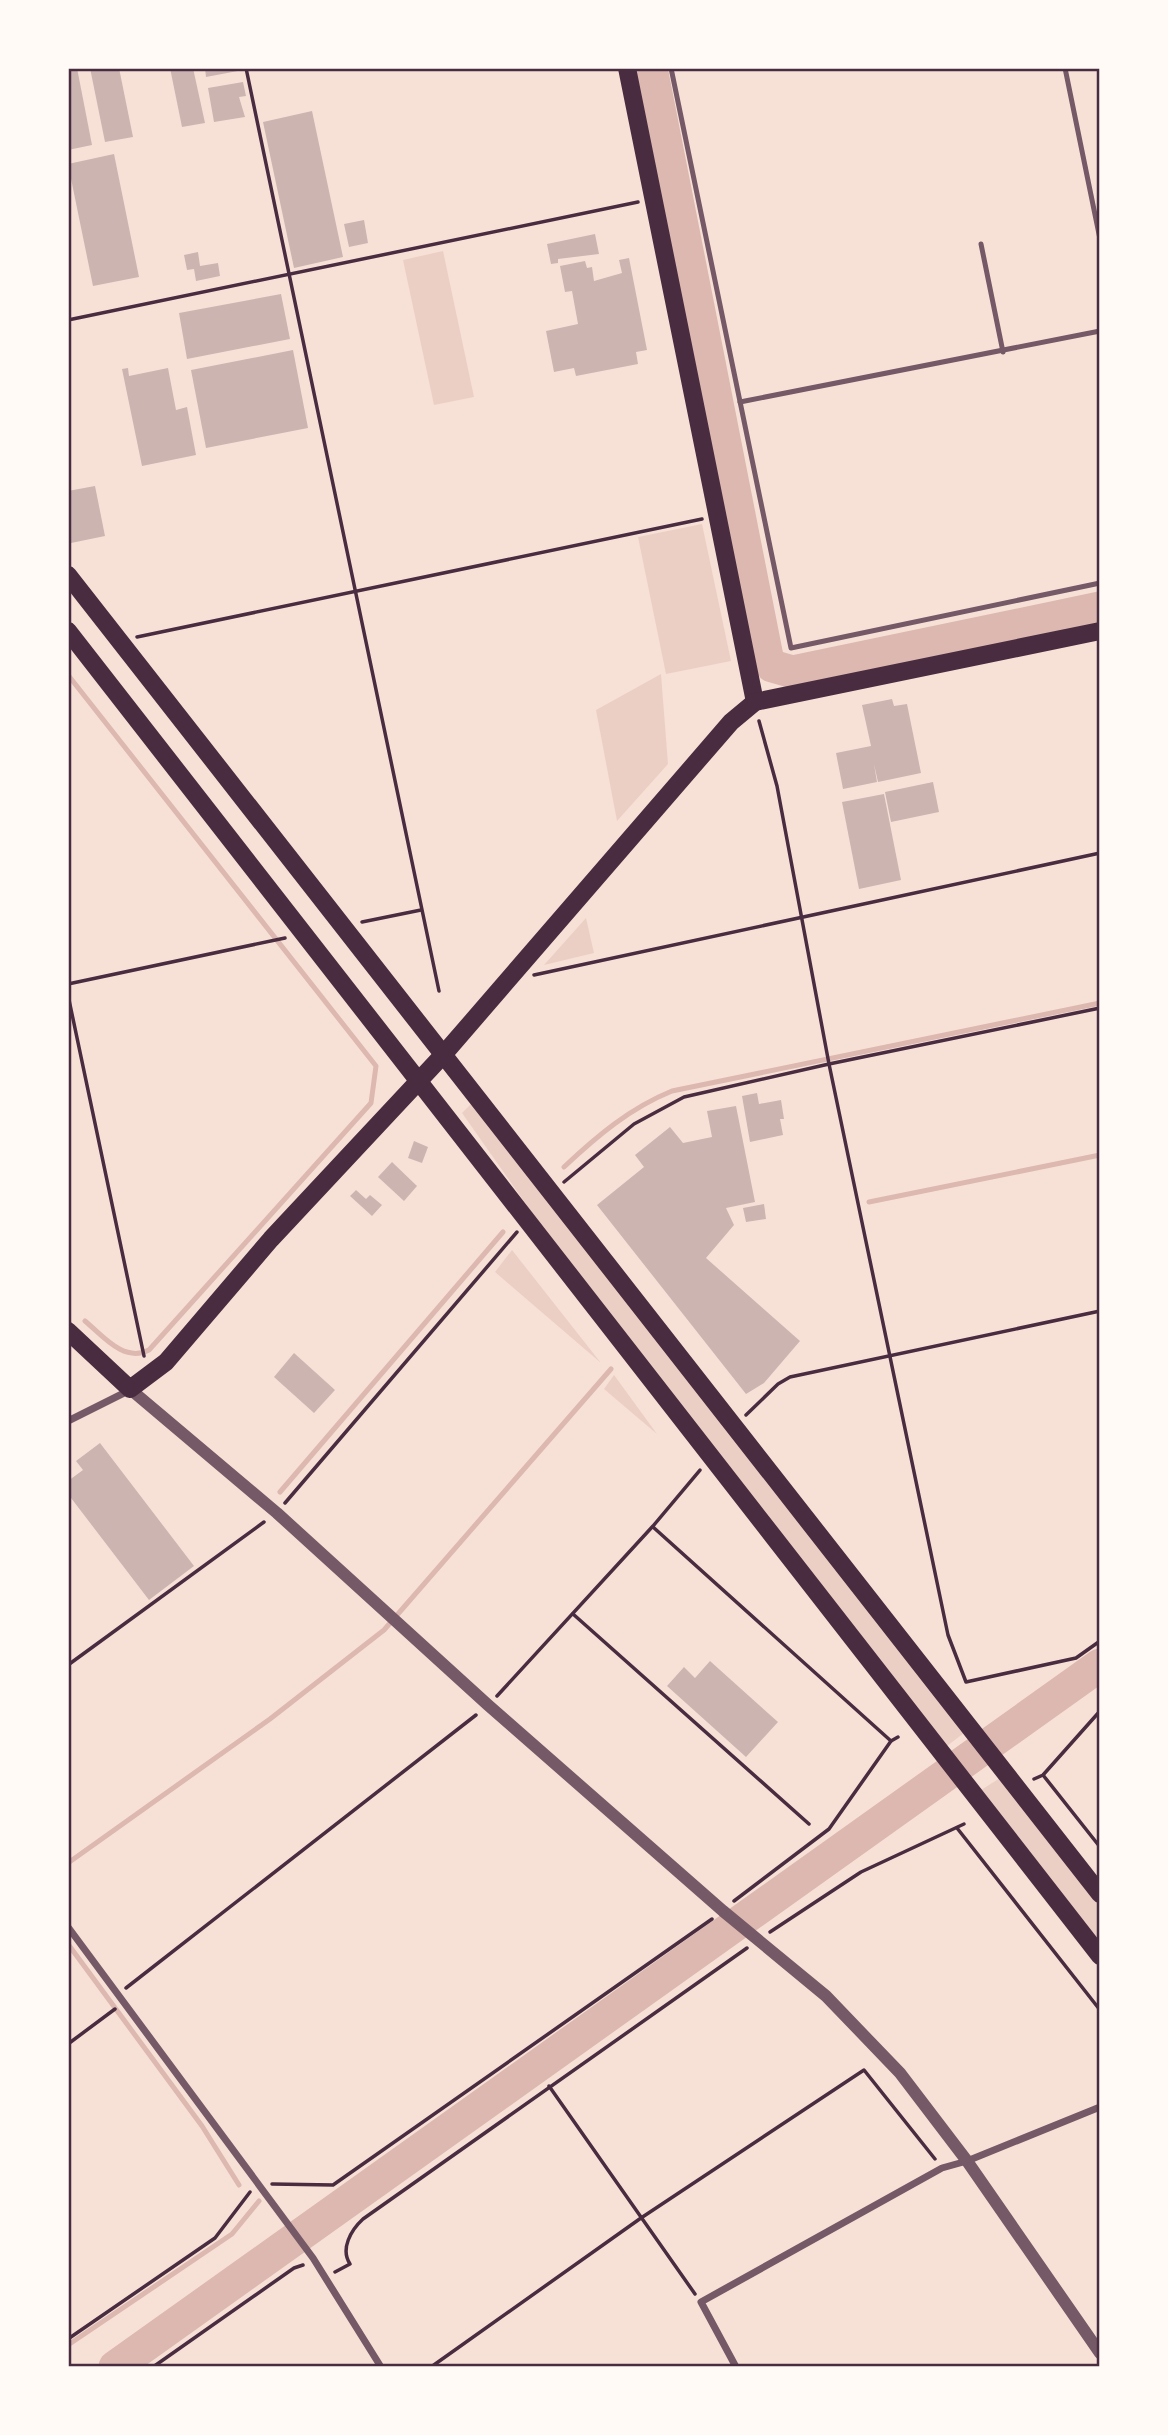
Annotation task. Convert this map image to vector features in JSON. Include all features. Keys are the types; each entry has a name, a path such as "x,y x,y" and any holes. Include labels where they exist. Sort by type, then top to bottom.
{"main road":[{"path":"628,68 755,702"},
{"path":"68,575 1100,1894"},
{"path":"68,631 1100,1956"},
{"path":"68,1331 130,1389 166,1362 271,1239 443,1055 731,722 755,702 1100,631"}],"street":[{"path":"68,1421 130,1389 277,1513 488,1705 723,1911 827,1996 900,2073 967,2161 1100,2353"},
{"path":"68,1927 311,2255 381,2367"},
{"path":"736,2367 701,2302 942,2168 967,2161 1100,2107"}],"lane":[{"path":"671,68 791,648 1100,583"},
{"path":"1065,68 1100,239"},
{"path":"981,244 1003,352"},
{"path":"740,402 1100,331"}],"path":[{"path":"246,68 439,991"},
{"path":"68,320 654,198"},
{"path":"120,641 718,516"},
{"path":"755,702 777,786 804,918 829,1064 948,1636 966,1682 1076,1658 1100,1641"},
{"path":"512,974 540,976 1100,853"},
{"path":"343,926 421,910"},
{"path":"68,984 306,934"},
{"path":"68,995 149,1376"},
{"path":"552,1193 592,1156 634,1124 684,1097 829,1064 1100,1009"},
{"path":"68,1665 277,1513 526,1221"},
{"path":"735,1426 783,1380 1100,1311"},
{"path":"118,1994 488,1705 653,1526 710,1458"},
{"path":"653,1526 891,1741"},
{"path":"573,1614 809,1824"},
{"path":"1034,1779 1043,1775 1100,1711"},
{"path":"68,2339 215,2238 246,2196 260,2184 333,2185 723,1911 829,1829 891,1741 898,1737"},
{"path":"1043,1775 1100,1847"},
{"path":"324,2278 350,2264 346,2253 354,2227 755,1938 861,1872 964,1824"},
{"path":"957,1828 1100,2010"},
{"path":"68,2044 125,2002"},
{"path":"431,2367 641,2218 864,2070 942,2168"},
{"path":"549,2087 701,2302"},
{"path":"153,2367 311,2255"}],"shaded area":[{"path":"443,251 474,397 434,405 403,260"},
{"path":"702,524 731,661 666,674 638,537"},
{"path":"661,674 668,764 617,821 596,710"},
{"path":"586,918 594,953 544,965"},
{"path":"474,1101 964,1733 947,1746 580,1281 462,1113"},
{"path":"512,1250 601,1363 495,1272"},
{"path":"614,1375 657,1434 604,1389"},
{"path":"1000,1778 1100,1905 1100,1943 981,1790"}],"building":[{"path":"68,68 77,68 92,145 68,150"},
{"path":"90,68 119,68 133,137 105,142"},
{"path":"170,68 193,68 205,123 182,127"},
{"path":"205,68 243,68 243,70 206,77"},
{"path":"243,82 246,96 239,97 245,117 214,122 208,88"},
{"path":"312,111 343,257 294,268 263,122"},
{"path":"114,154 139,277 93,286 68,164"},
{"path":"364,220 368,243 349,247 344,224"},
{"path":"595,234 599,254 558,259 558,263 551,264 547,244"},
{"path":"198,252 200,266 218,263 220,276 196,281 194,269 187,270 184,255"},
{"path":"629,258 647,350 636,352 638,364 576,376 574,368 554,372 546,331 578,324 572,291 565,292 560,266 585,261 587,268 592,267 594,281 622,273 619,260"},
{"path":"281,294 290,339 187,359 179,313"},
{"path":"293,350 308,428 206,448 191,370"},
{"path":"128,368 129,376 168,368 176,410 187,407 196,455 142,466 122,369"},
{"path":"95,486 105,536 71,543 68,491"},
{"path":"892,699 894,706 907,704 921,773 878,782 874,764 877,782 843,789 836,753 871,746 862,705"},
{"path":"933,782 939,812 891,822 885,792"},
{"path":"884,794 901,880 859,889 842,802"},
{"path":"757,1093 759,1104 781,1100 783,1135 750,1142 742,1096"},
{"path":"736,1106 755,1202 726,1208 734,1225 706,1258 800,1341 764,1383 746,1394 597,1205 644,1167 635,1155 670,1127 683,1143 712,1137 707,1111"},
{"path":"414,1141 428,1147 422,1163 408,1158"},
{"path":"392,1162 417,1186 404,1201 378,1177"},
{"path":"356,1190 366,1199 370,1195 382,1205 372,1216 350,1196"},
{"path":"764,1204 766,1219 746,1222 743,1208"},
{"path":"294,1353 335,1390 314,1413 274,1377"},
{"path":"100,1443 194,1566 149,1600 68,1494 68,1481 83,1470 76,1461"},
{"path":"710,1661 778,1722 746,1757 667,1686 684,1667 695,1678"}],"waterway":[{"path":"651,68 767,657 772,666 793,672 1100,608"},
{"path":"68,675 376,1066 371,1103 149,1350 131,1353 114,1346 85,1321"},
{"path":"564,1167 615,1124 672,1091 1100,1003"},
{"path":"869,1202 1100,1155"},
{"path":"280,1492 503,1232"},
{"path":"68,1863 270,1719 384,1630 611,1369"},
{"path":"115,2367 1100,1665"},
{"path":"68,1944 202,2126 239,2185"},
{"path":"68,2345 232,2234 259,2201"}]}
